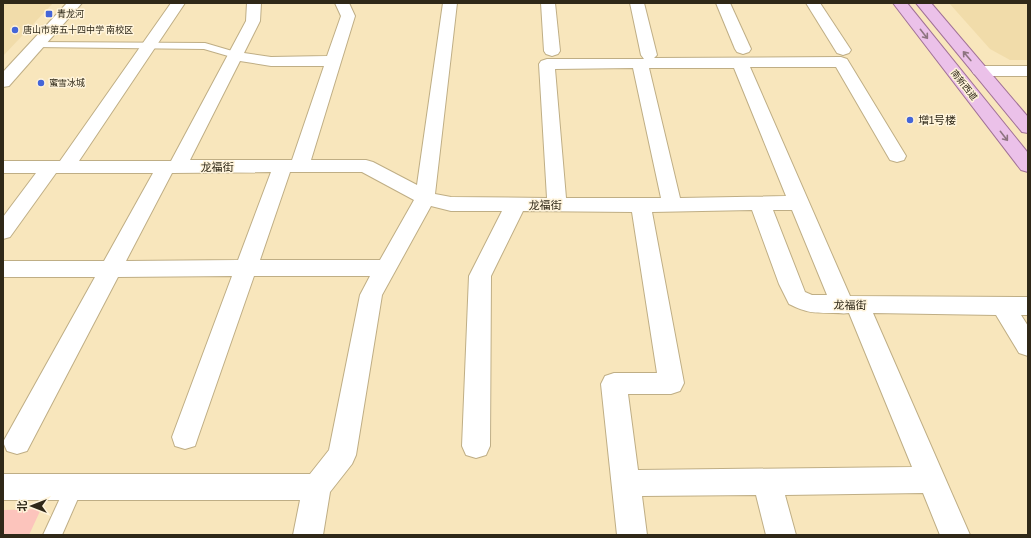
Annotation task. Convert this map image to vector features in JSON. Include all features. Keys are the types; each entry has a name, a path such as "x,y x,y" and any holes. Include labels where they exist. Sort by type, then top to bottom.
{"main road":[{"name":"南新西道","path":"900,3 1028,166"},
{"name":"南新西道","path":"923,3 1027,127"}],"street":[{"path":"3,82 75,3"},
{"path":"3,232 58,167 150,45 178,3"},
{"path":"17,442 110,268 172,167 235,55 253,21 254,3"},
{"path":"185,437 247,268 292,166 334,61 348,16 342,3"},
{"path":"308,535 317,487 342,455 371,295 425,198 450,3"},
{"path":"548,3 552,51"},
{"path":"636,3 672,204"},
{"path":"723,3 799,203 850,306 932,480 955,535"},
{"path":"813,3 843,50"},
{"path":"235,55 249,60 271,62 334,61"},
{"path":"557,205 547,64 742,56 841,62 897,156"},
{"path":"980,71 1028,71"},
{"name":"龙福街","path":"3,167 366,166 425,198 452,204 515,206 760,203 790,284 797,298 810,304 850,306 1028,306"},
{"path":"760,203 799,203"},
{"path":"632,535 614,384 671,383 642,205"},
{"path":"476,446 480,276 515,206"},
{"path":"3,269 386,268"},
{"path":"1003,306 1028,346"},
{"path":"626,483 932,480"},
{"path":"767,482 781,535"},
{"path":"3,487 317,487"}],"lane":[{"path":"37,45 205,46 235,55"},
{"path":"52,535 74,487"}],"shaded area":[{"name":"唐山市第五十四中学 南校区","path":"3,3 53,3 3,56"},
{"path":"949,3 1028,3 1028,60 1010,60 990,49"},
{"path":"41,509 29,535 3,535 3,510"}],"place":[{"name":"青龙河","path":"49,14"},
{"name":"唐山市第五十四中学 南校区","path":"15,30"},
{"name":"蜜雪冰城","path":"41,83"},
{"name":"增1号楼","path":"910,120"}]}
